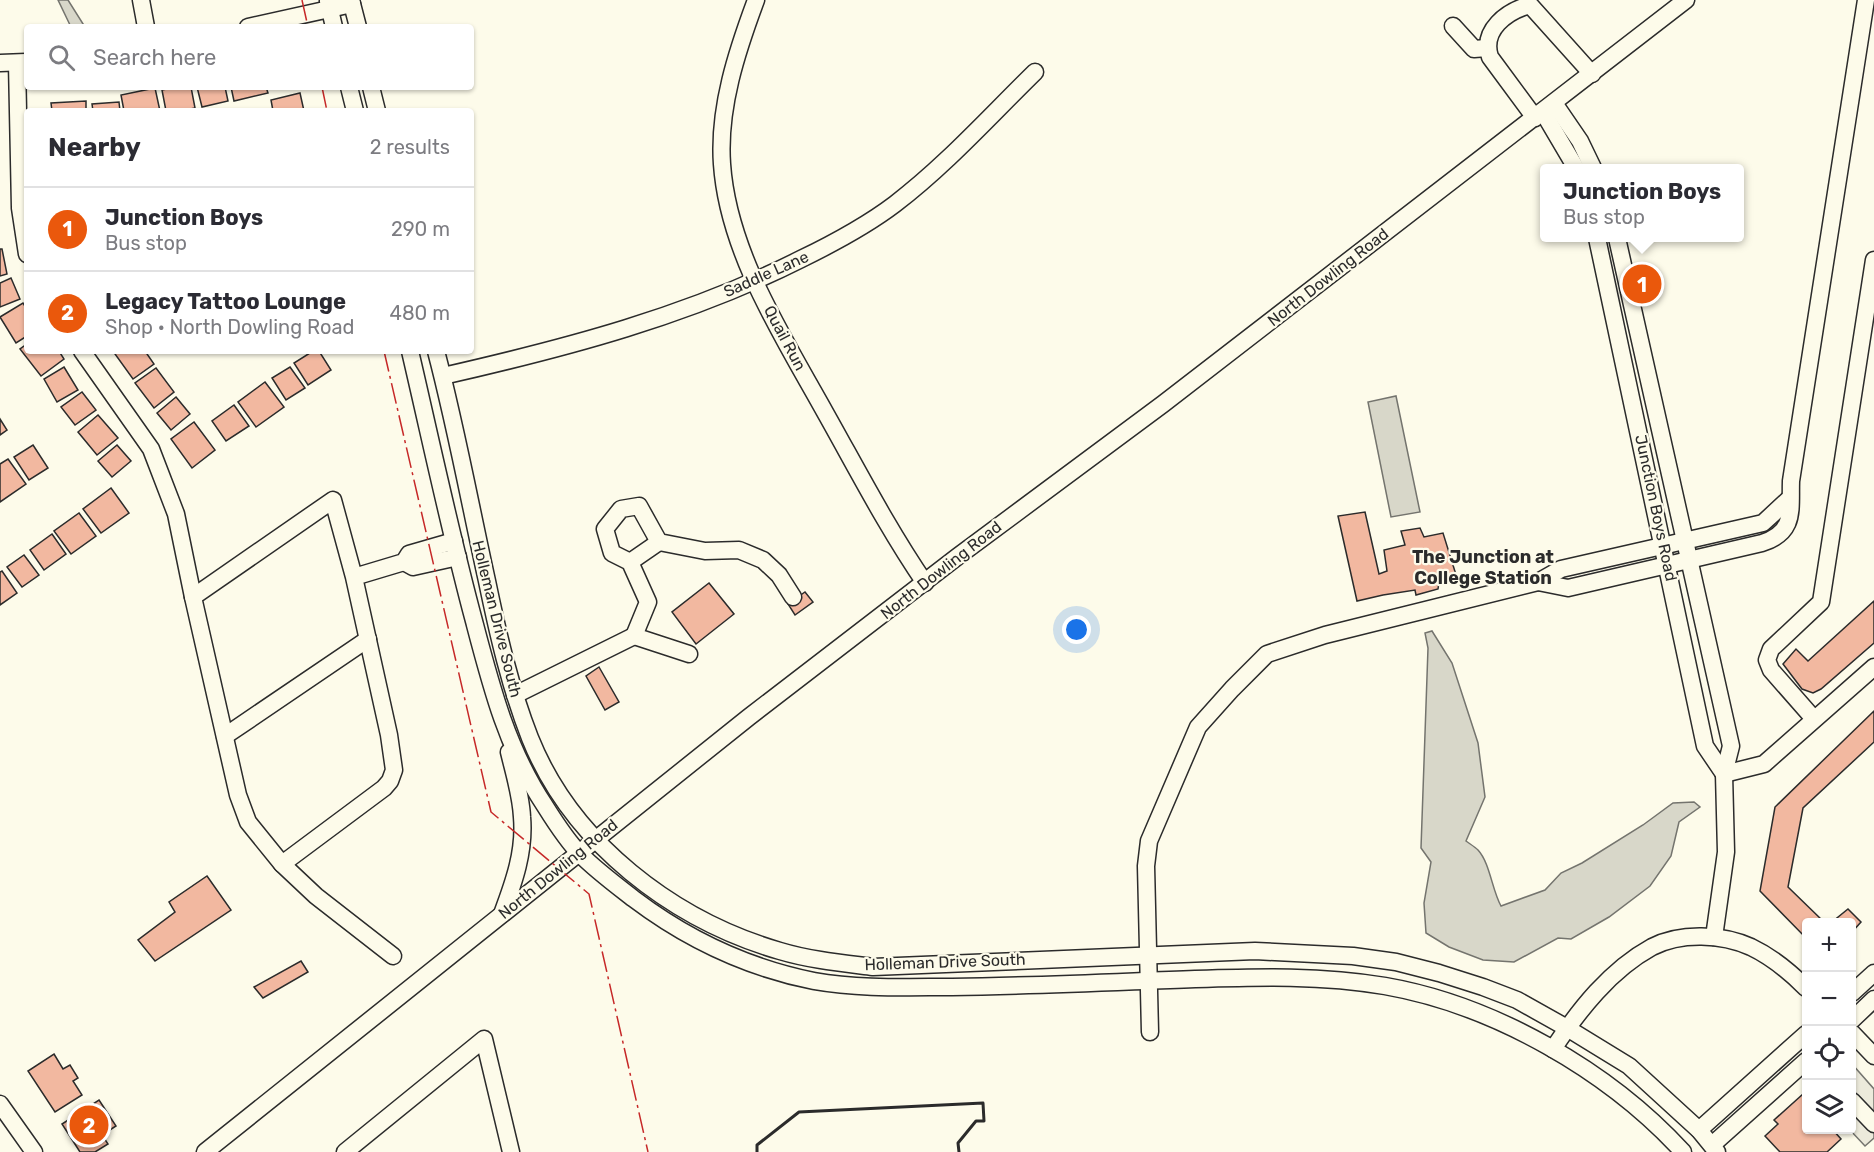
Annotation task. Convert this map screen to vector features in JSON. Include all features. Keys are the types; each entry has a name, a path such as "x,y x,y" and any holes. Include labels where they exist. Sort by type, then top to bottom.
{"street":[{"path":"141,0 145,24"},
{"name":"Quail Run","path":"756,0 734,67 724,118 722,162 724,188 733,225 756,282 799,364 897,542 925,583"},
{"name":"North Dowling Road","path":"205,1152 748,717 957,557 1163,404 1686,0"},
{"path":"1538,582 1568,588 1771,540 1781,533 1791,517 1791,481 1804,391 1866,0"},
{"path":"259,24 329,5 352,2 357,24"},
{"path":"329,5 333,24"},
{"path":"1591,164 1580,141 1501,74 1487,48 1493,30 1501,19 1515,9 1530,5 1592,74"},
{"path":"1453,26 1474,49 1487,48"},
{"path":"15,63 20,208 24,234"},
{"name":"Saddle Lane","path":"443,376 643,324 756,282 846,237 895,204 942,163 1035,72"},
{"path":"350,90 354,108"},
{"path":"372,90 376,108"},
{"path":"1544,111 1574,164"},
{"name":"Junction Boys Road","path":"1598,242 1706,746 1724,774"},
{"name":"Junction Boys Road","path":"1618,242 1731,746 1724,774 1726,852 1714,937"},
{"path":"1814,719 1771,670 1767,660 1772,649 1821,602 1874,260"},
{"path":"84,354 151,449 176,514 238,795 248,822 282,864 316,896 393,956"},
{"name":"Holleman Drive South","path":"411,354 491,689 519,760 543,805 579,853 612,883 688,936 771,970 816,981 869,986 1037,986 1262,977 1317,978 1387,986 1439,999 1492,1019 1553,1049 1635,1105 1683,1152"},
{"name":"Holleman Drive South","path":"437,354 497,630 515,695 531,740 549,777 569,807 595,839 650,890 683,910 744,940 820,961 873,967 1255,951 1353,956 1439,973 1517,1000 1629,1066 1699,1130 1715,1149"},
{"path":"1150,1032 1146,866 1149,841 1198,727 1268,654 1325,635 1538,582 1561,569 1763,523 1790,498"},
{"path":"193,597 333,500 354,577 389,735 394,770 390,781 384,788 282,864"},
{"path":"515,695 634,636 648,602 630,562 612,553 605,530 621,509 639,506 659,542"},
{"path":"1763,523 1771,540"},
{"path":"630,562 659,542 705,551 739,550 764,560 779,575 793,597"},
{"path":"354,577 404,562 410,554 456,549"},
{"path":"1599,560 1604,579"},
{"path":"634,636 689,654"},
{"path":"225,736 368,639"},
{"path":"1724,774 1764,764 1874,667"},
{"path":"502,914 516,879 522,846 522,816 504,725"},
{"path":"1553,1049 1592,996 1623,967 1654,946 1682,938 1714,937 1751,947 1787,969 1802,984"},
{"path":"1856,989 1874,973"},
{"path":"1856,1015 1874,999"},
{"path":"1699,1130 1802,1038"},
{"path":"1856,1038 1874,1056"},
{"path":"345,1152 484,1039 512,1152"},
{"path":"1715,1149 1802,1064"},
{"path":"0,1104 34,1152"},
{"path":"1856,1106 1874,1124"}],"shaded area":[{"path":"58,0 68,0 83,24 70,24"},
{"path":"1396,396 1420,512 1391,517 1368,402"},
{"path":"1432,631 1452,663 1478,743 1485,797 1466,841 1482,855 1501,906 1545,890 1561,873 1582,863 1643,825 1673,803 1694,802 1700,807 1679,822 1671,856 1650,886 1609,917 1571,939 1558,938 1514,962 1483,960 1449,947 1426,933 1424,903 1431,862 1421,848 1428,648 1425,633"},
{"path":"1856,1069 1874,1089 1874,1138 1865,1146 1854,1134 1856,1134"}],"building":[{"path":"155,90 159,108 123,108 121,95"},
{"path":"162,90 192,90 195,108 165,108"},
{"path":"198,90 226,90 228,101 202,107"},
{"path":"232,90 267,90 268,93 234,101"},
{"path":"300,93 303,108 272,108 271,100"},
{"path":"86,101 86,108 52,108 51,103"},
{"path":"119,102 120,108 93,108 92,104"},
{"path":"0,249 2,249 7,274 0,276"},
{"path":"11,278 20,299 0,307 0,283"},
{"path":"23,303 24,338 16,343 0,317"},
{"path":"24,346 24,354 61,354 64,359 41,376 20,349"},
{"path":"115,354 147,354 154,364 133,379"},
{"path":"308,354 321,354 331,370 308,385 294,363"},
{"path":"64,367 78,390 57,402 44,379"},
{"path":"290,367 305,388 286,400 272,378"},
{"path":"156,368 174,392 154,408 135,383"},
{"path":"265,382 284,407 256,427 238,402"},
{"path":"82,392 96,410 75,425 61,407"},
{"path":"176,397 190,414 171,430 157,413"},
{"path":"234,405 249,426 226,441 212,421"},
{"path":"98,415 118,438 97,455 78,432"},
{"path":"0,419 7,430 0,435"},
{"path":"194,422 215,450 192,468 171,439"},
{"path":"33,445 48,468 29,480 14,457"},
{"path":"117,445 131,461 112,477 98,461"},
{"path":"8,459 26,484 0,502 0,464"},
{"path":"111,488 129,513 101,533 83,509"},
{"path":"1365,512 1379,574 1387,571 1384,550 1405,545 1401,531 1420,528 1424,537 1443,533 1457,578 1439,582 1438,589 1416,595 1415,590 1357,601 1338,516"},
{"path":"79,513 96,536 71,554 54,531"},
{"path":"52,534 66,554 44,570 30,550"},
{"path":"24,555 39,575 22,587 7,567"},
{"path":"2,571 17,593 0,605 0,572"},
{"path":"709,583 734,614 696,644 672,612"},
{"path":"805,592 813,602 795,615 788,604"},
{"path":"1874,601 1874,643 1821,689 1813,693 1802,689 1783,664 1796,649 1808,661"},
{"path":"599,667 619,702 605,710 586,676"},
{"path":"1874,711 1874,742 1803,808 1788,887 1820,918 1802,918 1802,934 1760,891 1775,807"},
{"path":"207,876 231,910 155,961 138,940 175,912 169,902"},
{"path":"1848,909 1861,922 1856,928 1856,918 1837,918"},
{"path":"301,961 308,972 263,998 254,987"},
{"path":"54,1054 63,1069 70,1065 78,1078 73,1081 82,1095 55,1112 28,1071"},
{"path":"1802,1095 1802,1134 1837,1134 1841,1139 1827,1152 1780,1152 1765,1136 1778,1124 1774,1120"},
{"path":"99,1100 116,1126 102,1135 108,1144 95,1152 80,1152 62,1124"}],"wall":[{"path":"757,1152 757,1145 799,1112 983,1103 984,1121 976,1121 958,1143 959,1152"}],"power":[{"path":"302,0 307,24"},
{"path":"323,90 326,108"},
{"path":"385,354 491,812 589,894 648,1152"}],"place":[{"name":"Junction Boys","path":"1642,284"},
{"name":"Legacy Tattoo Lounge","path":"89,1125"}],"district":[{"name":"The Junction at College Station","path":"1483,567"}]}
